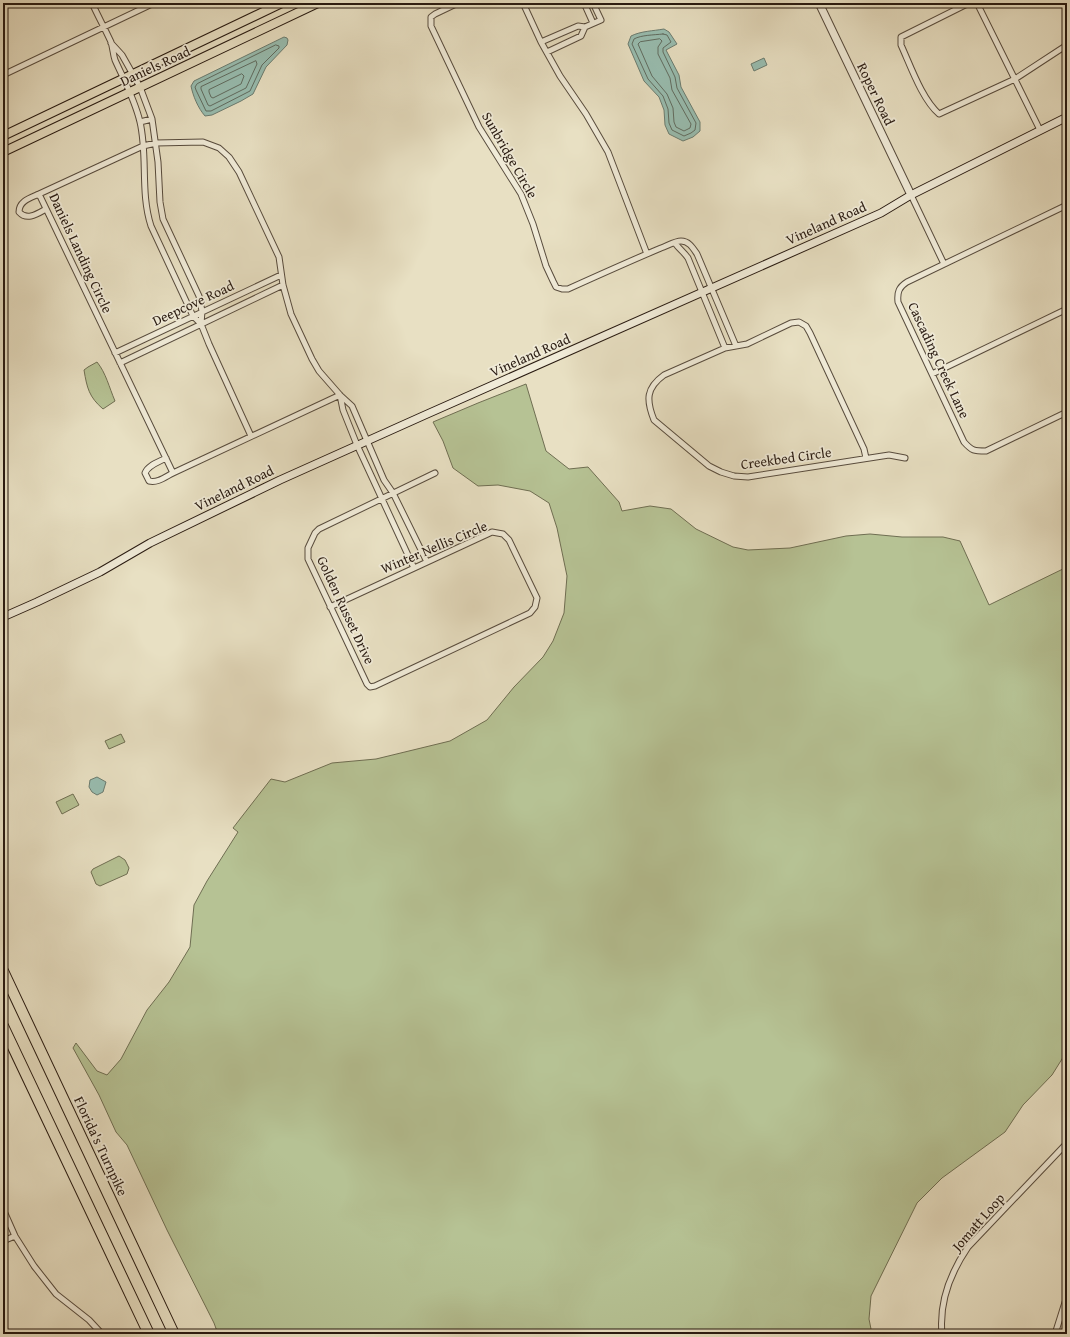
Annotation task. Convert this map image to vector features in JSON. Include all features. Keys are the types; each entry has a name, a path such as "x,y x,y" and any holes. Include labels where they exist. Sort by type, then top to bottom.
{"highway":[{"name":"Florida's Turnpike","path":"3,971 174,1334"},
{"path":"3,1026 149,1334"}],"main road":[{"name":"Daniels Road","path":"3,136 282,3"},
{"name":"Daniels Road","path":"3,152 318,3"},
{"name":"Roper Road","path":"819,3 911,195"},
{"name":"Vineland Road","path":"3,617 100,572 150,543 280,480 881,213 911,195 1067,117"}],"street":[{"path":"92,3 111,43 114,58 130,92 140,122 143,146 146,212 151,226 193,316 201,324 251,436"},
{"path":"3,75 154,3"},
{"name":"Sunbridge Circle","path":"458,3 431,17 431,26 478,127 521,194 533,224 546,266 556,287 568,289 675,243"},
{"path":"523,3 546,52 560,76 586,114 608,152 647,254"},
{"path":"584,3 593,23"},
{"path":"541,42 578,26 585,27 601,20 593,3"},
{"path":"970,3 901,37 901,45 931,107 939,114 1015,78 1067,45"},
{"path":"977,3 1040,130"},
{"path":"546,52 581,36 585,27"},
{"path":"111,43 122,55 133,74 140,87 152,119 156,143 160,202 163,219 199,296 202,312 201,324"},
{"path":"140,122 152,119"},
{"name":"Daniels Landing Circle","path":"173,473 39,194 143,146 156,143 203,142 219,148 229,158 239,172 279,257 281,275 291,314 312,360 319,371 352,406 382,474 427,562"},
{"path":"39,194 23,202 19,208 19,212 23,216 27,217 46,209"},
{"path":"911,195 944,264"},
{"name":"Cascading Creek Lane","path":"1067,205 907,282 901,286 898,293 898,302 964,442 969,448 974,451 986,451 1067,412"},
{"path":"725,348 688,258 675,243 681,241 687,242 697,254 736,346"},
{"path":"688,258 697,254"},
{"name":"Deepcove Road","path":"115,352 281,275"},
{"name":"Deepcove Road","path":"120,363 283,284"},
{"path":"932,374 1067,309"},
{"name":"Creekbed Circle","path":"866,458 861,442 810,333 806,326 799,322 791,323 747,344 725,348 664,375 650,388 648,399 654,420 709,466 734,476 748,477 889,455 906,458"},
{"path":"166,458 146,470 145,473 149,482 157,482 173,473 340,395"},
{"name":"Daniels Landing Circle","path":"340,395 346,417 381,499 414,568"},
{"path":"346,417 355,413"},
{"name":"Golden Russet Drive","path":"370,687 367,684 308,559 308,548 315,533 319,529 435,473"},
{"path":"373,478 382,474"},
{"name":"Winter Nellis Circle","path":"330,607 492,532 503,534 509,540 536,598 535,607 530,613 370,687"},
{"name":"Jomatt Loop","path":"942,1334 943,1303 951,1277 962,1256 968,1247 1067,1143"},
{"path":"3,1208 15,1236 34,1266 56,1294 89,1320 102,1334"},
{"path":"3,1241 15,1236"},
{"path":"1055,1334 1067,1296"}],"green space":[{"path":"97,362 105,375 115,401 103,409 89,392 84,370"},
{"path":"526,384 546,451 569,469 588,467 619,502 622,511 650,506 671,509 696,529 733,547 748,550 790,548 846,536 870,534 902,537 943,537 960,541 989,605 1067,567 1067,1051 1052,1075 1023,1105 1005,1132 942,1178 917,1203 871,1296 869,1319 872,1334 218,1334 127,1145 116,1132 99,1095 73,1048 76,1043 97,1071 107,1075 121,1059 147,1010 169,982 190,947 194,905 207,881 238,832 233,828 271,779 285,782 332,763 376,759 450,741 487,720 514,687 543,657 553,641 564,613 567,576 557,528 549,503 530,491 498,485 478,486 453,468 443,441 433,422"},
{"path":"121,734 125,742 109,749 105,741"},
{"path":"73,794 79,805 62,814 56,802"},
{"path":"119,856 125,860 129,868 127,874 100,886 96,884 91,872 93,869"}],"water":[{"path":"664,29 669,32 677,44 666,50 679,75 681,87 700,122 700,131 693,137 683,141 669,134 665,125 664,110 659,97 644,81 628,44 631,36 635,34"},
{"path":"284,37 288,40 287,45 266,67 253,94 212,115 205,116 202,113 191,86 194,81"},
{"path":"764,58 767,65 754,71 751,64"},
{"path":"97,777 106,782 103,792 97,795 92,792 89,787 90,780"}]}
